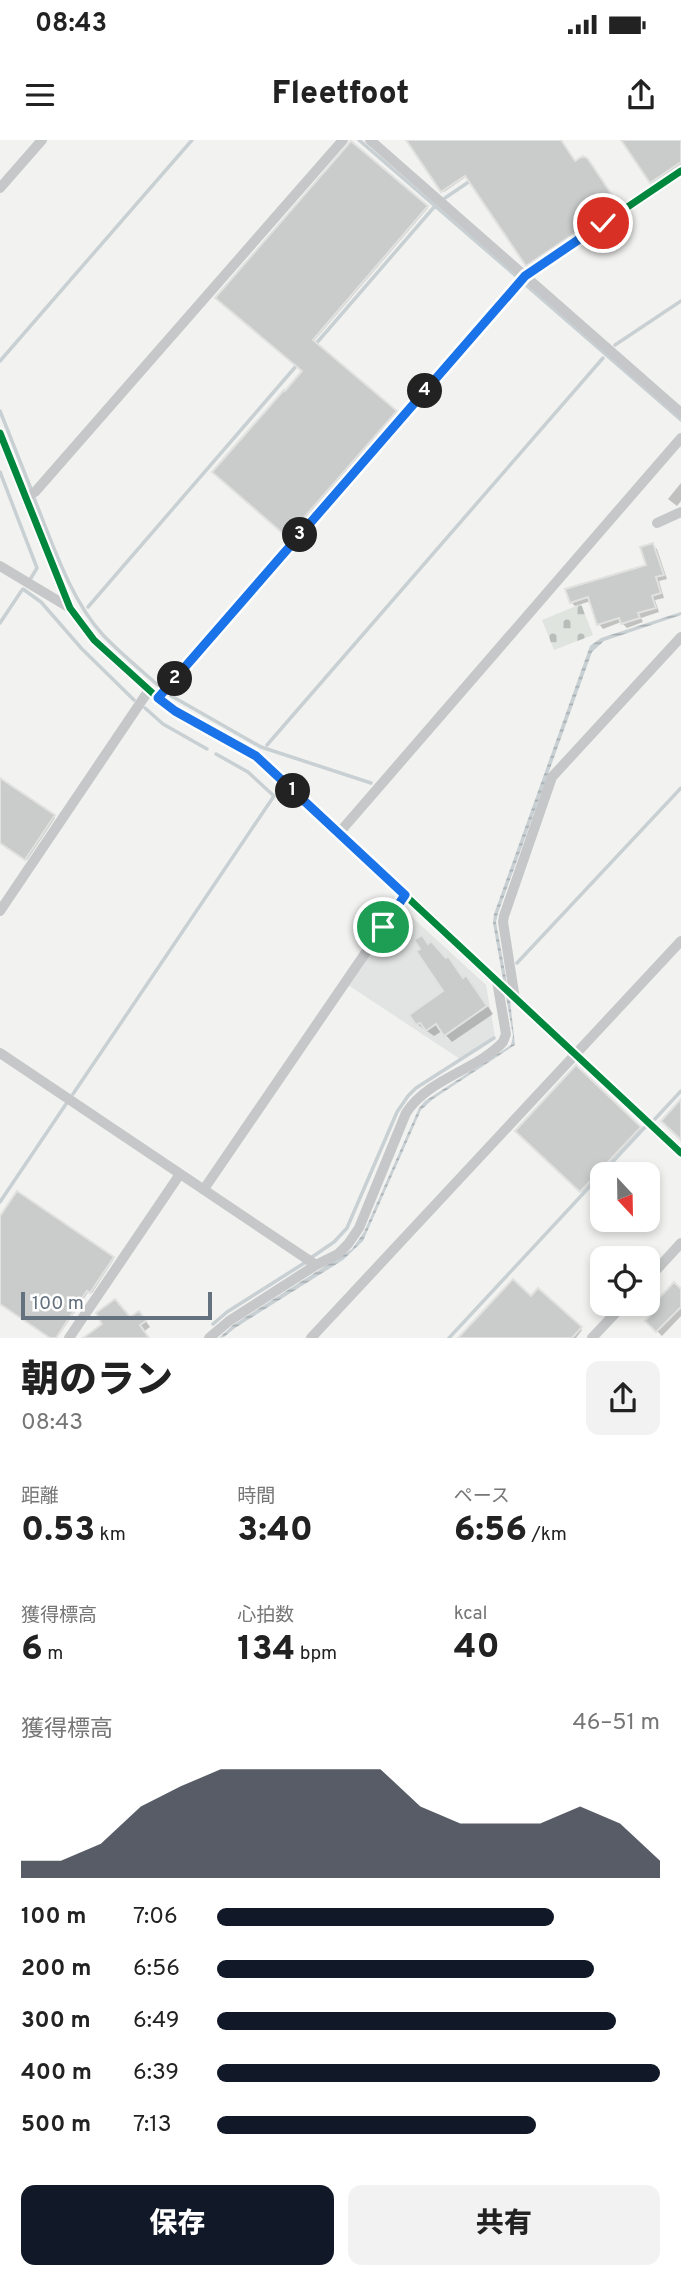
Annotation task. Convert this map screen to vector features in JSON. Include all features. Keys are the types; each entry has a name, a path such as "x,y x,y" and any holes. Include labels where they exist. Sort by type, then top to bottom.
{"street":[{"path":"0,188 42,140"},
{"path":"26,497 35,492 343,140"},
{"path":"370,140 681,413"},
{"path":"158,698 525,276 681,171"},
{"path":"0,433 70,608 94,640 175,711 256,756 681,1153"},
{"path":"339,833 681,438"},
{"path":"657,523 681,512"},
{"path":"0,566 70,608"},
{"path":"513,997 504,916 552,777 681,637"},
{"path":"0,911 149,690"},
{"path":"204,1189 405,895"},
{"path":"311,1338 681,941"},
{"path":"209,1338 229,1321 316,1265 338,1254 355,1237 412,1104 503,1042 506,1034 499,983"},
{"path":"0,1053 316,1265"},
{"path":"69,1338 180,1174"},
{"path":"660,1266 681,1243"},
{"path":"592,1338 613,1316"}],"shaded area":[{"path":"681,612 681,615 604,641 592,652 496,922 515,1045 433,1099 421,1110 363,1241 343,1260 219,1338 233,1325 352,1249 364,1232 419,1108 425,1101 511,1045 513,1036 493,923 494,914 590,646 601,638"},
{"path":"402,908 486,985 495,1036 460,1059 348,985"}],"green space":[{"path":"581,604 593,635 554,650 542,620"}],"building":[{"path":"406,140 561,140 575,161 583,156 588,159 618,204 526,266 465,176 441,192"},
{"path":"621,140 681,140 681,162 650,183"},
{"path":"351,141 428,206 313,340 397,411 287,537 212,472 302,371 215,298"},
{"path":"653,543 664,575 656,577 661,593 652,596 656,608 638,613 640,618 621,624 619,618 597,625 588,597 570,603 565,589 646,565 640,547"},
{"path":"0,778 55,815 25,860 0,843"},
{"path":"422,935 428,944 431,941 446,958 448,956 463,978 466,975 487,1006 444,1036 436,1024 426,1031 420,1023 416,1025 409,1015 443,991 416,951 420,949 414,940"},
{"path":"576,1065 641,1127 608,1162 590,1162 590,1181 580,1192 515,1131"},
{"path":"681,1099 681,1140 661,1121"},
{"path":"17,1191 114,1257 90,1293 87,1291 56,1338 50,1338 0,1304 0,1216"},
{"path":"513,1279 531,1296 538,1288 582,1327 572,1338 458,1338"},
{"path":"674,1282 681,1289 681,1307 656,1332 645,1321 650,1316 660,1316 660,1297"},
{"path":"115,1299 130,1317 139,1311 146,1321 140,1325 149,1338 83,1338 102,1324 96,1313"}],"waterway":[{"path":"0,361 192,140"},
{"path":"359,140 516,276"},
{"path":"445,198 473,179"},
{"path":"314,346 435,206"},
{"path":"527,286 681,420"},
{"path":"615,345 681,301"},
{"path":"267,745 603,358"},
{"path":"88,607 297,365"},
{"path":"0,411 31,489"},
{"path":"0,472 37,568 31,578"},
{"path":"34,498 63,570 91,621 160,687"},
{"path":"23,589 41,602 82,649 134,700"},
{"path":"0,623 22,590"},
{"path":"168,694 261,747 371,783"},
{"path":"145,708 163,724 207,749"},
{"path":"73,1094 274,796 248,772 216,754"},
{"path":"517,963 681,788"},
{"path":"312,1257 334,1242 347,1228 397,1112 408,1096 416,1088 494,1038"},
{"path":"655,1119 681,1091"},
{"path":"0,1202 66,1104"},
{"path":"449,1338 645,1127"},
{"path":"213,1324 227,1312 306,1262"}],"cycle path":[{"path":"158,698 525,276 681,171"},
{"path":"0,433 70,608 94,640 175,711 256,756 681,1153"}],"route":[{"path":"383,927 405,895 256,756 175,711 158,698 525,276 603,223"}]}
